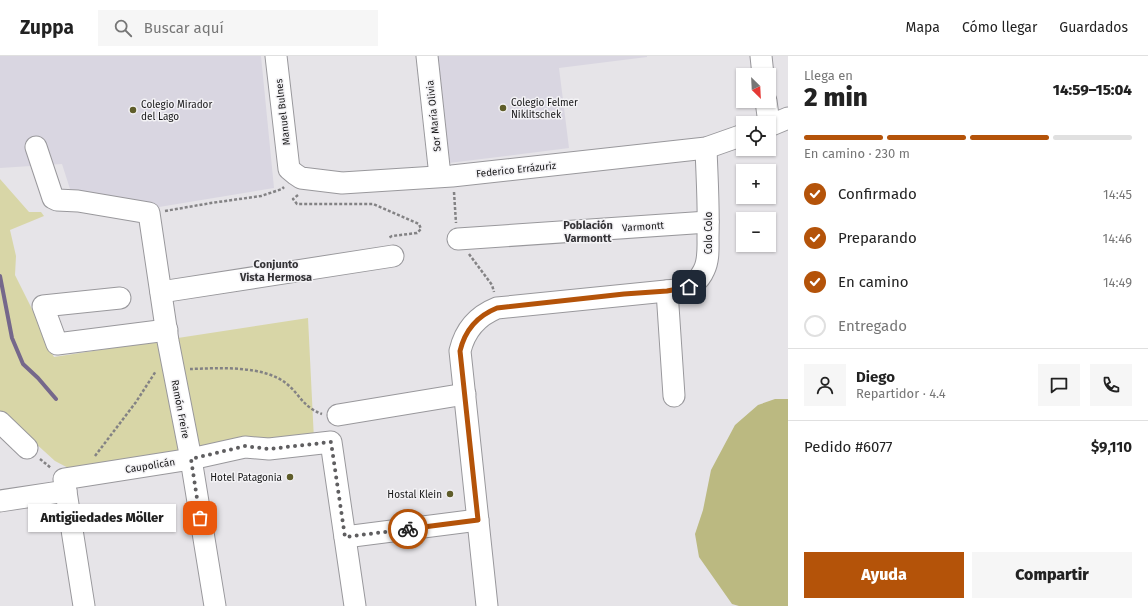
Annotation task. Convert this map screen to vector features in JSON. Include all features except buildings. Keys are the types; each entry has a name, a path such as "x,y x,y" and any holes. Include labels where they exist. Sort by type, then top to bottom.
{"street":[{"name":"Manuel Bulnes","path":"276,56 292,172"},
{"name":"Sor María Olivia","path":"427,56 440,176"},
{"path":"761,56 762,68"},
{"path":"776,122 788,118"},
{"name":"Federico Errázuriz","path":"292,172 308,179 342,183 440,176 706,148 736,137"},
{"path":"36,147 53,198 57,200 78,201 149,212"},
{"name":"Colo Colo","path":"465,394 460,351 462,343 470,328 482,315 497,308 624,294 667,291 689,287 699,278 704,272 708,258 706,148"},
{"name":"Ramón Freire","path":"149,212 166,330 165,370 191,459 215,606"},
{"name":"Varmontt","path":"458,239 708,222"},
{"path":"161,292 386,257"},
{"path":"667,291 674,396"},
{"path":"120,298 43,306 58,344 166,330"},
{"path":"338,415 465,394 487,606"},
{"path":"0,422 27,448"},
{"name":"Caupolicán","path":"0,501 65,485 191,459 245,446 269,449 331,442 345,537"},
{"path":"65,485 84,606"},
{"path":"355,606 345,537 478,520"}],"path":[{"path":"149,212 158,212 261,196 282,189 292,172"},
{"path":"304,194 296,195 293,199 297,204 373,204 419,224 421,229 417,233 392,236 384,240 379,246 386,257"},
{"path":"93,458 136,402 165,370 222,368 266,374 279,379 286,384 302,402 315,412 330,416 338,415"},
{"path":"27,448 65,485"}],"shaded area":[{"name":"Colegio Mirador del Lago","path":"0,56 261,56 274,188 153,208 70,189 62,164 0,168"},
{"name":"Colegio Felmer Niklitschek","path":"436,56 647,57 559,68 569,148 449,163"},
{"path":"0,179 29,212 41,212 44,216 10,230 16,256 15,275 35,315 46,343 54,357 308,318 314,440 76,472 55,461 0,411"},
{"path":"775,399 788,399 788,606 739,606 732,604 699,557 695,534 703,510 711,470 735,425 758,405"}],"waterway":[{"path":"0,276 12,338 23,364 38,378 56,399"}],"way so far":[{"path":"200,518 191,459 245,446 269,449 331,442 345,537 408,529"}],"place":[{"name":"Colegio Felmer Niklitschek","path":"503,108"},
{"name":"Colegio Mirador del Lago","path":"133,110"},
{"name":"Hotel Patagonia","path":"290,477"},
{"name":"Hostal Klein","path":"450,494"},
{"name":"Antigüedades Möller","path":"200,518"}],"district":[{"name":"Población Varmontt","path":"588,231"},
{"name":"Conjunto Vista Hermosa","path":"276,270"}],"route":[{"path":"408,529 478,520 460,351 465,335 475,321 482,315 497,308 624,294 667,291 689,287"}]}
